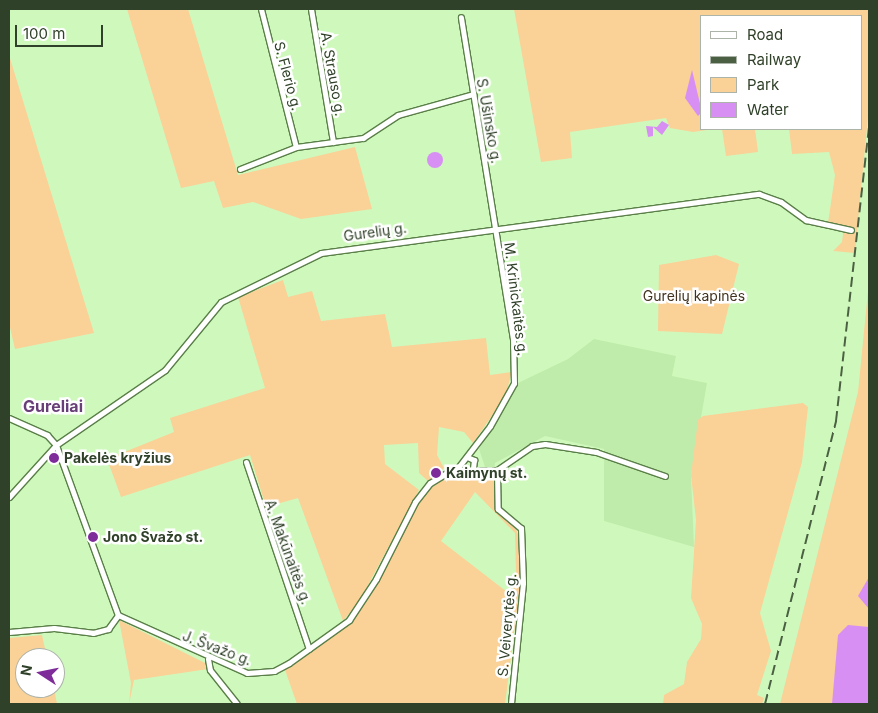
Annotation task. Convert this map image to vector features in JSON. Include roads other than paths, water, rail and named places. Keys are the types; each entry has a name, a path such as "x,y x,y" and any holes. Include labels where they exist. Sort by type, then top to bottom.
{"street":[{"name":"S. Flerio g.","path":"261,9 296,147"},
{"name":"A. Strauso g.","path":"310,9 333,142"},
{"name":"S. Ušinsko g.","path":"461,17 496,228"},
{"path":"240,169 296,147 363,138 398,115 473,94"},
{"name":"Gurelių g.","path":"9,497 56,445 165,370 221,302 284,268 332,250 759,194 825,225 851,230"},
{"name":"M. Krinickaitės g.","path":"490,426 514,382 513,339 496,228"},
{"path":"9,418 47,435 56,445 118,615 108,628 93,633 54,628 10,633"},
{"name":"J. Švažo g.","path":"457,469 490,426"},
{"path":"497,470 532,446 545,444 596,452 665,476"},
{"path":"467,457 474,460 472,468"},
{"name":"A. Makūnaitės g.","path":"246,462 309,649"},
{"name":"J. Švažo g.","path":"118,615 208,659 257,674 274,671 349,620 376,579 415,502 434,479 457,469 497,470"},
{"name":"S. Veiverytės g.","path":"497,470 498,509 521,528 523,584 511,704"},
{"path":"208,659 210,670 237,704"}],"water":[{"path":"692,70 700,104 700,114 698,116 685,98"},
{"path":"662,121 669,125 662,135 653,127 653,136 648,137 646,126 657,127"},
{"path":"435,152 443,160 435,168 427,160"},
{"path":"869,577 869,609 858,596"},
{"path":"848,625 869,627 869,704 832,704 838,635"}],"railway":[{"path":"765,704 836,421 869,127"}],"place":[{"name":"Pakelės kryžius","path":"54,458"},
{"name":"Kaimynų st.","path":"436,473"},
{"name":"Jono Švažo st.","path":"93,537"}],"district":[{"name":"Gureliai","path":"53,406"}],"park label":[{"name":"Gurelių kapinės","path":"694,296"}]}
